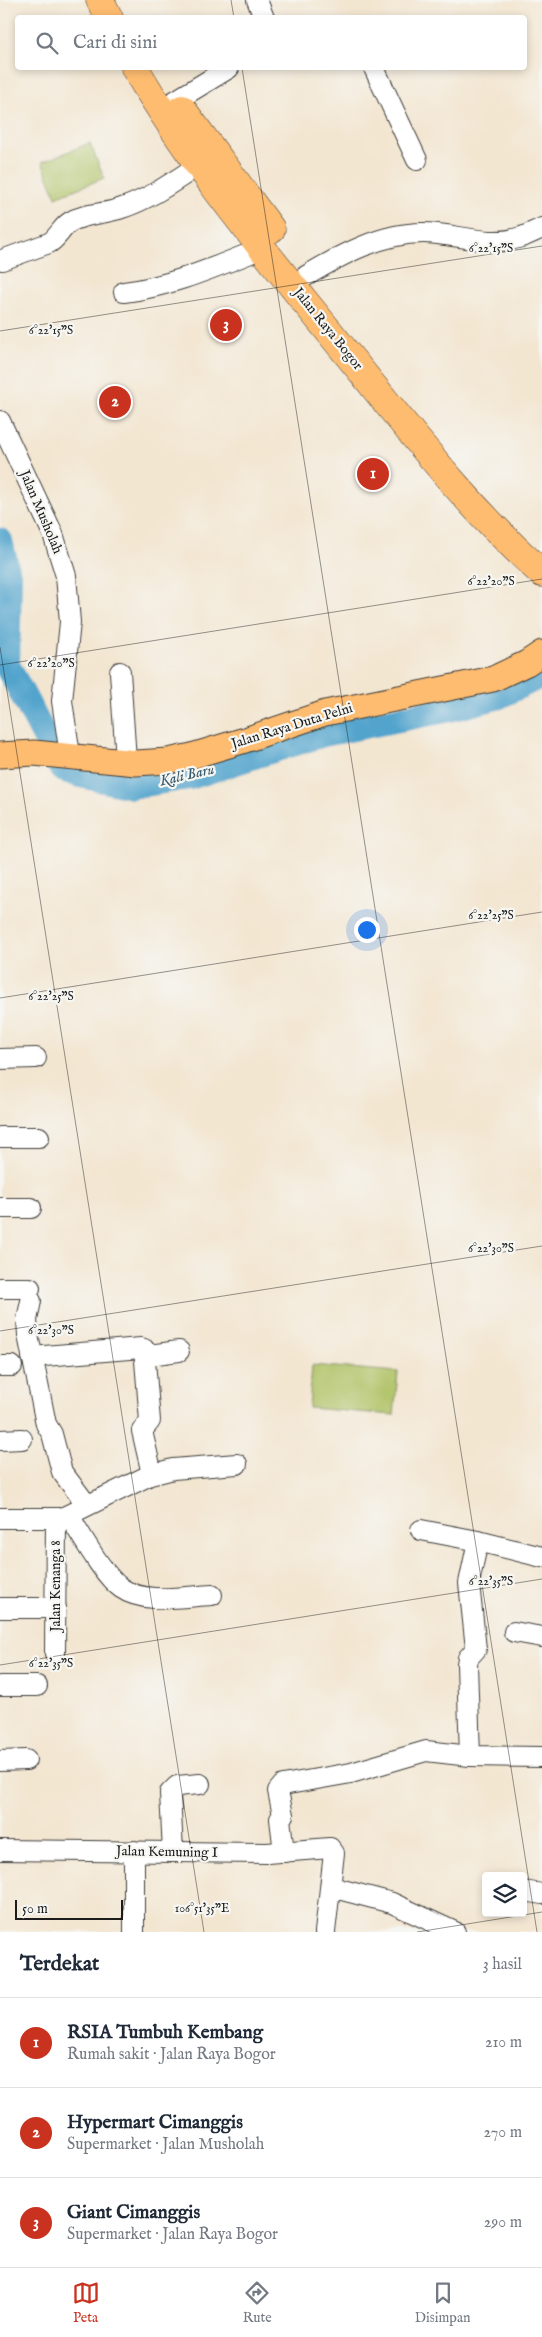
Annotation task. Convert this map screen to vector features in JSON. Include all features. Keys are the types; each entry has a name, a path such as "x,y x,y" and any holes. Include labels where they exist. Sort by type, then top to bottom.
{"highway":[{"path":"100,0 108,15"},
{"path":"118,0 125,15"},
{"name":"Jalan Raya Bogor","path":"138,70 306,276 491,527 542,573"},
{"name":"Jalan Raya Bogor","path":"156,70 168,105 199,165 263,248 416,424 542,550"}],"main road":[{"name":"Jalan Raya Duta Pelni","path":"0,755 67,754 150,763 192,756 325,713 476,684 507,674 542,653"}],"street":[{"path":"257,0 263,15"},
{"path":"168,105 226,70"},
{"path":"375,70 417,160"},
{"path":"2,260 49,244 63,228 76,219 120,209 149,197 199,165"},
{"path":"306,276 339,256 390,237 422,233 499,241 520,238 542,228"},
{"path":"124,292 144,290 174,282 263,248"},
{"name":"Jalan Musholah","path":"0,421 53,534 66,576 70,622 62,701 67,754"},
{"path":"120,672 121,716 126,760"},
{"path":"0,1059 36,1058"},
{"path":"0,1137 39,1137"},
{"path":"0,1208 31,1208"},
{"path":"0,1288 31,1294 27,1323 46,1424 52,1434 60,1466 66,1478 87,1505"},
{"path":"32,1357 144,1349 149,1354 179,1352"},
{"path":"144,1349 150,1421 142,1431 152,1474"},
{"path":"0,1440 22,1440"},
{"path":"0,1518 63,1517 152,1474 173,1469 237,1464"},
{"path":"63,1517 110,1578 122,1588 146,1596 212,1595"},
{"name":"Jalan Kenanga 8","path":"55,1654 56,1608 63,1517"},
{"path":"422,1530 478,1541 542,1557"},
{"path":"470,1756 467,1664 468,1658 476,1646 469,1584 478,1541"},
{"path":"0,1608 56,1608"},
{"path":"514,1632 542,1637"},
{"path":"0,1686 37,1686"},
{"path":"284,1852 280,1819 283,1815 278,1791 283,1785 351,1773 426,1751 470,1756 542,1757"},
{"path":"0,1761 26,1760"},
{"path":"172,1852 170,1793 177,1786 200,1784"},
{"name":"Jalan Kemuning I","path":"0,1850 284,1852 330,1848 333,1850 331,1886"},
{"path":"134,1851 134,1932"},
{"path":"325,1932 331,1886 392,1903 455,1932"},
{"path":"527,1892 542,1894"}],"green space":[{"path":"90,143 104,178 56,197 42,162"},
{"path":"312,1365 398,1372 394,1415 309,1408"}],"waterway":[{"name":"Kali Baru","path":"0,541 9,579 7,665 62,769 81,775 132,786 189,777 323,734 450,709 497,697 542,675"}],"place":[{"name":"Giant Cimanggis","path":"226,325"},
{"name":"Hypermart Cimanggis","path":"115,402"},
{"name":"RSIA Tumbuh Kembang","path":"373,474"}]}
